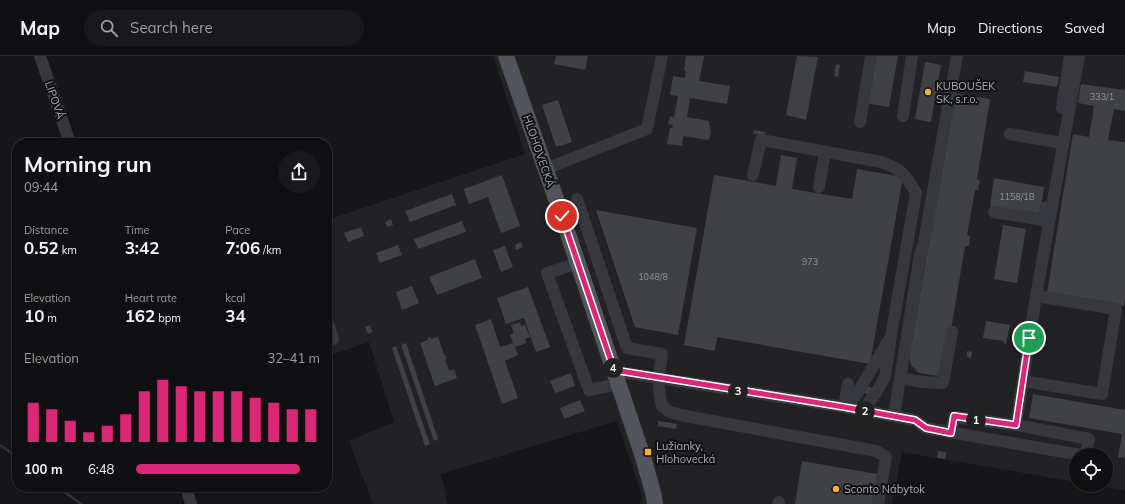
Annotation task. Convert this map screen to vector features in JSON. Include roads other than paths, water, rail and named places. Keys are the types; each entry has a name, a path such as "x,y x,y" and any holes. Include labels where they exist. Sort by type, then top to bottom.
{"main road":[{"name":"HLOHOVECKÁ","path":"506,56 578,263 656,502"}],"street":[{"name":"LIPOVÁ","path":"40,56 68,138"},
{"path":"545,169 647,129 662,56"},
{"path":"860,122 871,56"},
{"path":"903,116 912,56"},
{"path":"894,416 920,255 924,242 957,56"},
{"path":"994,212 1044,220 1070,56"},
{"path":"1016,425 1036,296 1079,56"},
{"path":"1010,134 1056,142"},
{"path":"753,175 761,140 881,162 895,167 907,177 916,193 885,377 878,391 863,411"},
{"path":"819,187 826,152"},
{"path":"577,199 627,348 662,354 658,378 658,393 662,406 675,413 876,451 886,457 878,504"},
{"path":"578,263 547,274 589,390 616,377 658,378 894,416 915,420 926,428 1069,453"},
{"path":"1023,380 1102,394 1116,309 1036,296"},
{"path":"900,378 923,382 943,383 952,332"},
{"path":"844,407 857,394 891,336"},
{"path":"844,407 848,384"},
{"path":"951,433 954,416 1016,425 1089,439 1087,448"},
{"path":"187,492 191,504"}],"waterway":[{"path":"0,445 12,453"},
{"path":"65,492 81,504"}],"place":[{"name":"KUBOUŠEK SK, s.r.o.","path":"928,92"},
{"name":"Lužianky, Hlohovecká","path":"648,452"},
{"name":"Sconto Nábytok","path":"836,489"}]}
